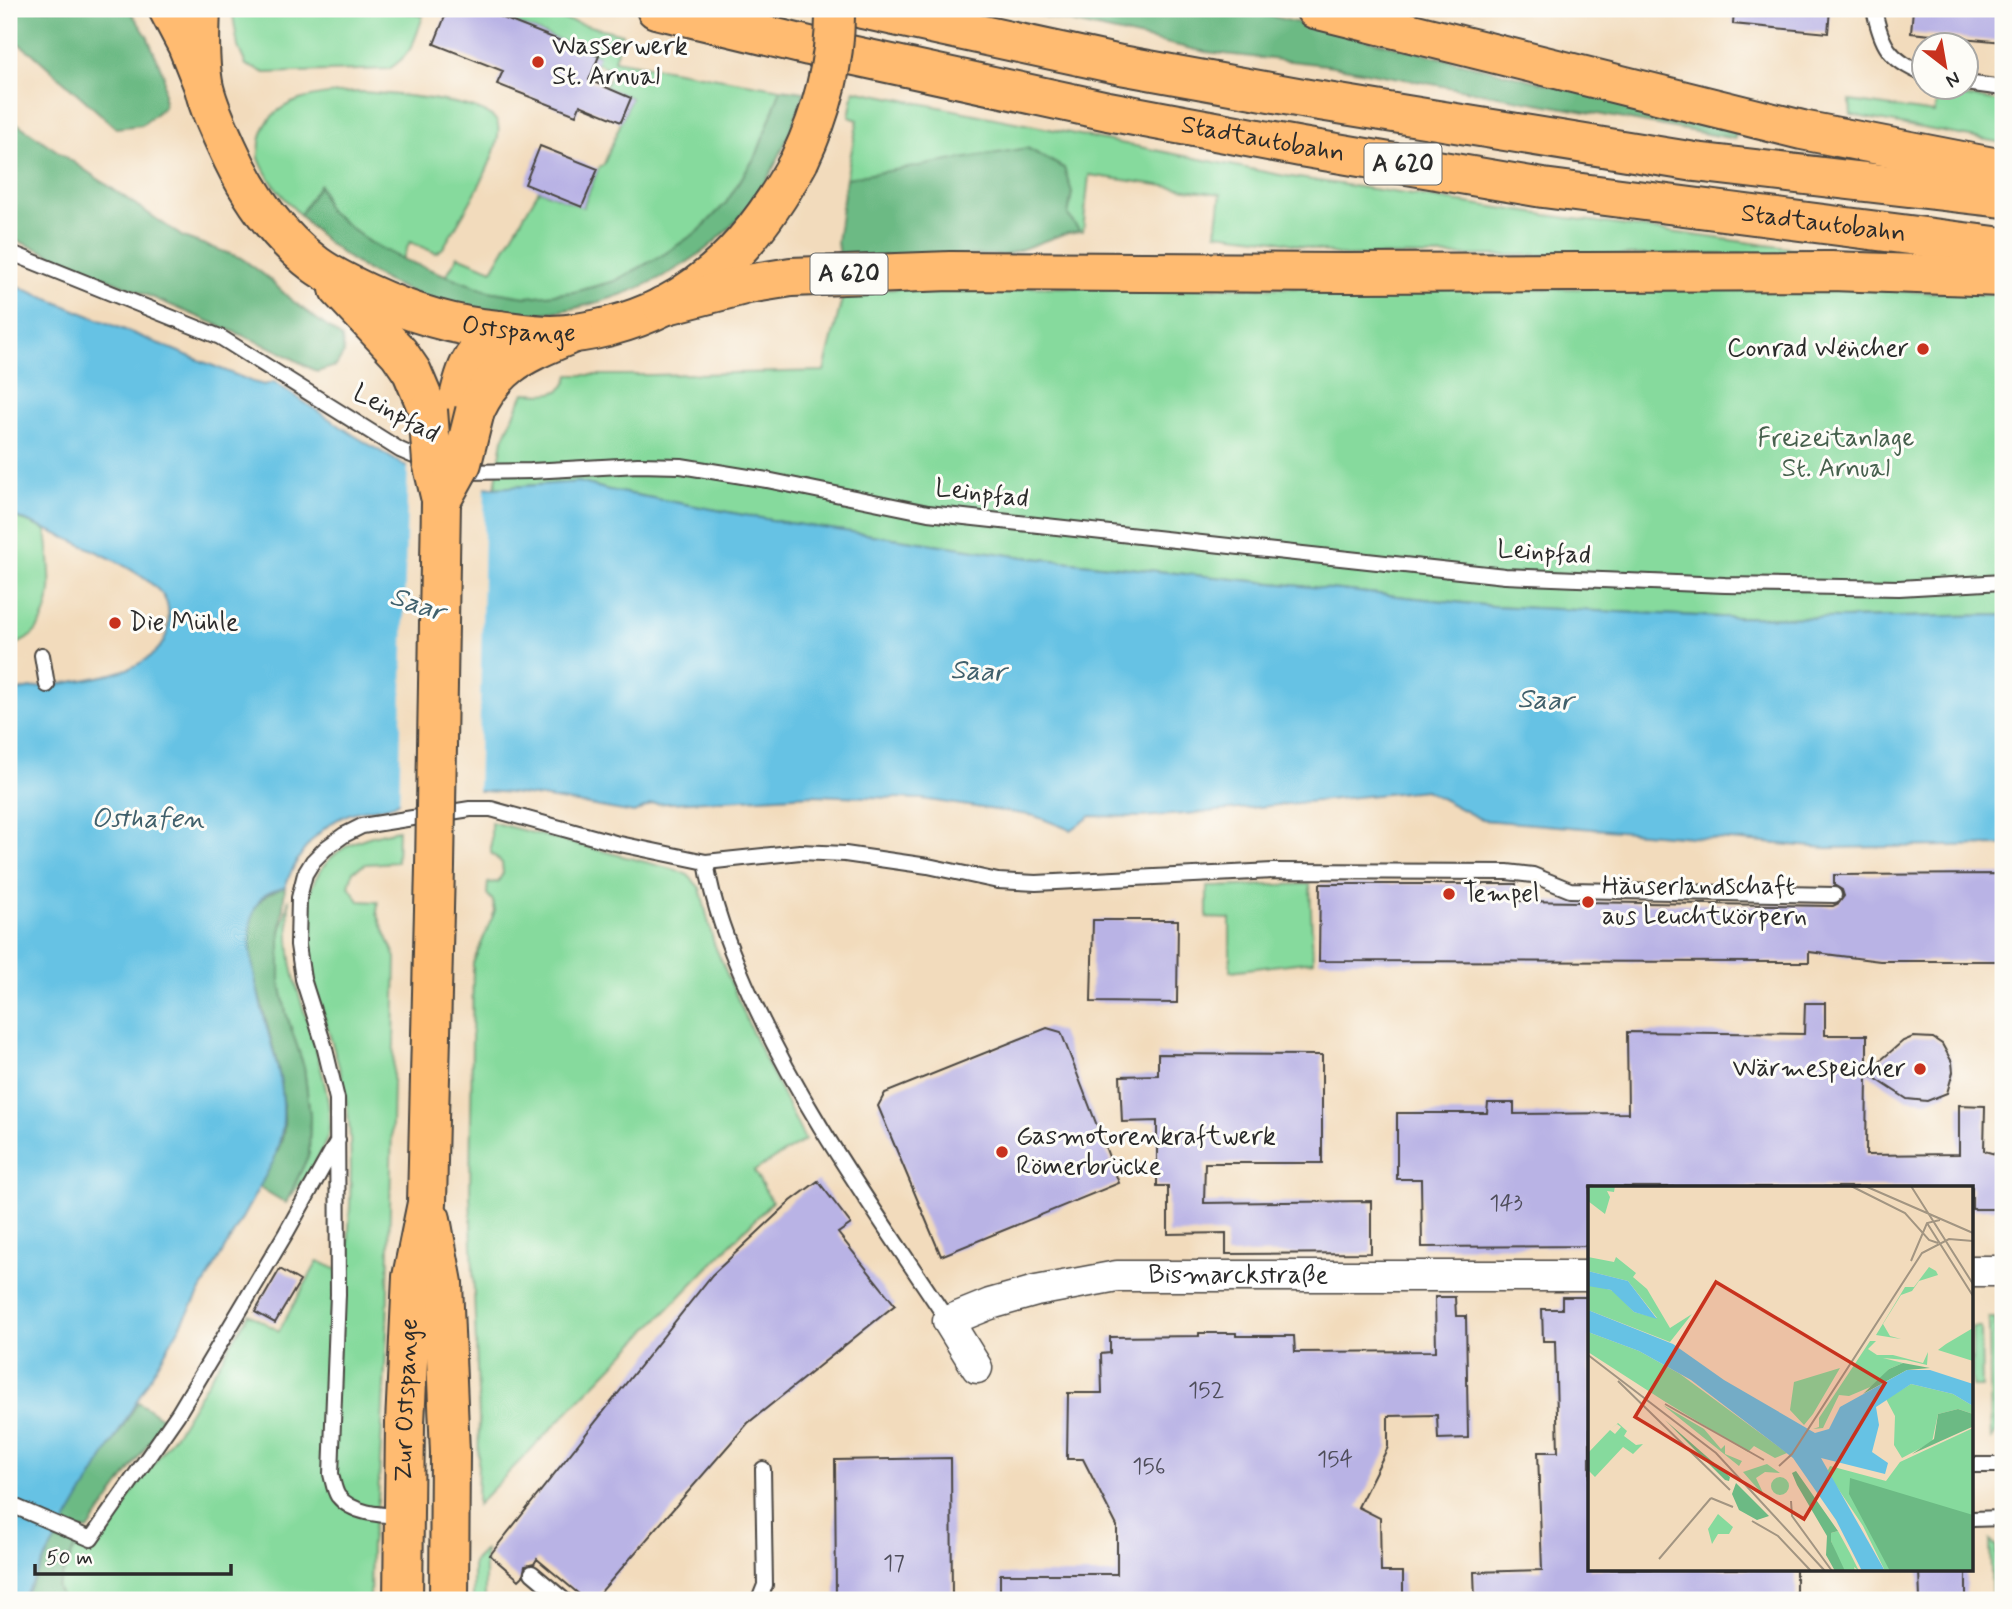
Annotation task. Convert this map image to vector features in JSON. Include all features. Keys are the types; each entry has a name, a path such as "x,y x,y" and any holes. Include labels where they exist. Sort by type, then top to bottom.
{"main road":[{"path":"168,9 187,45 203,85"},
{"name":"Ostspange","path":"201,9 200,51 203,85 216,124 251,195 286,237 316,265 348,284 402,309 466,328 550,335 574,333 616,323 663,306 715,272 740,248 779,197 799,161 825,93 835,42 835,9"},
{"name":"Stadtautobahn","path":"656,9 809,46 1056,100 1301,147 1543,188 2003,247"},
{"name":"Stadtautobahn","path":"862,9 1121,65 1321,102 1695,162 2003,198"},
{"path":"1315,9 1802,130 2003,169"},
{"path":"316,265 399,353 412,372 453,410"},
{"name":"A 620","path":"663,306 748,284 791,277 950,271 1831,271 2003,277"},
{"path":"453,410 470,360 498,330"},
{"path":"453,410 484,392 503,369 520,358 574,333"},
{"name":"Zur Ostspange","path":"403,1600 412,1277 427,1203 441,501 462,463 453,410"},
{"name":"Zur Ostspange","path":"427,1203 443,1283 450,1453 449,1600"}],"street":[{"path":"1974,1271 2003,1271"},
{"name":"Bismarckstraße","path":"948,1321 990,1304 1036,1291 1117,1276 1588,1276"},
{"path":"948,1321 977,1368"}],"lane":[{"path":"1874,9 1879,33 1893,58 1910,68"},
{"path":"1980,85 2003,88"},
{"name":"Leinpfad","path":"9,252 220,337 400,450 425,461 464,472 638,465 681,466 767,480 928,513 1505,576 1725,586 1899,588 2003,582"},
{"path":"42,655 47,685"},
{"path":"404,1516 383,1515 351,1508 338,1496 331,1474 338,1294 337,1099 324,1045 303,979 298,945 299,898 305,874 326,848 362,826 449,811 491,809 615,843 706,862 800,852 845,854 928,866 998,881 1037,883 1273,871 1507,873 1533,875 1570,890 1833,895"},
{"path":"706,862 710,891 725,938 765,1029 833,1146 948,1321"},
{"path":"9,1504 91,1539 174,1420 286,1233 338,1139"},
{"path":"1974,1465 2003,1465"},
{"path":"758,1600 765,1584 763,1469"},
{"path":"1974,1519 2003,1518"},
{"path":"532,1573 564,1600"}],"green space":[{"path":"9,9 129,9 147,36 164,76 164,107 142,125 116,128 32,53 9,37"},
{"path":"232,9 391,9 423,16 408,52 389,69 265,73 246,65 238,47"},
{"path":"480,9 522,9 622,34 614,60 781,89 757,154 726,203 700,230 663,255 615,281 574,292 526,298 488,291 446,276 458,256 492,270 539,190 583,207 631,98 605,87 613,70 596,63 598,55"},
{"path":"1012,9 1242,9 1736,130 1735,139 1327,65 1206,52"},
{"path":"781,89 805,92 772,170 737,221 697,256 670,272 641,287 578,307 545,313 514,314 484,312 432,299 383,279 361,266 339,251 300,215 319,185 328,210 370,243 402,259 488,291 526,297 574,292 615,281 663,255 700,230 726,203 757,154"},
{"path":"854,90 1285,176 1832,254 1345,256 1275,240 1216,233 1221,194 1089,175 1083,231 1080,231 1068,215 1072,192 846,178 858,120 849,117"},
{"path":"363,92 456,103 489,114 497,122 495,149 488,167 450,237 436,253 410,242 402,259 370,243 328,210 320,185 300,215 276,188 262,166 259,156 260,142 265,126 274,114 300,100 316,96"},
{"path":"1980,99 2003,102 2003,143 1851,115 1850,101 1934,113 1937,102 1980,102"},
{"path":"9,118 183,237 241,258 267,277 290,299 342,338 344,353 336,366 317,372 277,350 9,237"},
{"path":"1027,148 1064,168 1072,192 1068,215 1080,231 1063,234 1006,255 839,257 837,242 846,178"},
{"name":"Freizeitanlage St. Arnual","path":"949,287 1843,289 2003,295 2003,615 1720,617 1493,606 1024,557 782,522 579,482 495,488 503,439 524,393 546,394 558,391 563,388 569,375 824,371 844,291"},
{"path":"9,514 46,530 50,595 43,620 36,631 9,648"},
{"path":"491,822 688,875 700,888 714,944 753,1034 805,1140 754,1171 772,1202 477,1505 479,1419 470,1195 473,963 495,911 493,901 487,894 488,883 498,882 503,873 502,863 491,853"},
{"path":"398,830 397,862 366,864 353,871 349,886 359,901 378,902 377,913 396,958 387,1331 378,1499 371,1543 370,1600 63,1600 57,1587 78,1541 91,1547 101,1535 179,1429 249,1314 279,1331 318,1261 347,1274 351,1186 349,1120 340,1068 310,964 306,929 309,897 322,868 347,846 365,838"},
{"path":"1310,884 1313,961 1230,971 1230,919 1207,918 1207,887"},
{"path":"285,887 280,938 280,983 286,1013 304,1067 310,1116 309,1154 286,1203 259,1187 281,1143 284,1114 279,1072 255,979 249,937 253,912 259,902 270,893"},
{"path":"289,898 291,963 324,1082 330,1120 328,1135 320,1153 286,1203 309,1154 310,1116 304,1067 286,1013 280,983 280,938"},
{"path":"1989,1318 1995,1318 1996,1433 1991,1440"},
{"path":"1974,1327 1981,1327 1982,1387 1974,1387"},
{"path":"138,1402 165,1420 88,1530 83,1529 57,1587 63,1600 22,1600 79,1497"},
{"path":"1990,1541 1996,1546 1998,1600 1992,1600"},
{"path":"485,1550 485,1600 473,1600 473,1562"}],"water":[{"path":"9,283 253,382 264,385 274,382 415,472 456,485 495,488 579,482 782,522 1024,557 1493,606 1720,617 2003,615 2003,845 1827,848 1482,820 1425,790 1199,813 1141,817 1091,816 1071,830 1035,816 922,799 812,795 652,804 634,813 520,794 461,791 406,798 388,806 343,816 321,831 303,852 285,887 265,895 254,911 250,933 252,959 283,1101 282,1126 274,1160 22,1600 9,1600 9,692 86,679 130,668 159,648 166,635 169,618 166,601 157,588 140,576 70,539 9,514"}],"pier":[{"path":"408,464 456,482 485,484 478,795 405,801 399,806"}],"building":[{"name":"Wasserwerk St. Arnual","path":"448,9 480,9 599,56 589,80 631,98 621,122 580,105 576,115 497,84 503,71 434,44"},
{"path":"1734,9 1830,9 1828,33 1733,24"},
{"path":"1913,9 2003,9 2003,42 1980,40 1980,32 1911,32"},
{"path":"540,146 598,169 582,207 525,184"},
{"path":"2003,874 2003,961 1880,961 1809,952 1809,962 1319,961 1320,884 1516,884 1517,901 1833,906 1844,896 1842,890 1834,885 1834,875"},
{"path":"1093,920 1178,920 1177,1003 1091,1002"},
{"path":"1805,1003 1825,1003 1825,1035 1867,1035 1867,1072 1903,1041 1913,1037 1933,1038 1942,1044 1952,1062 1953,1072 1947,1093 1927,1101 1907,1099 1867,1073 1866,1155 1959,1154 1959,1105 1985,1106 1984,1151 2003,1156 2003,1209 1974,1209 1974,1186 1588,1186 1588,1246 1422,1247 1421,1179 1397,1179 1397,1113 1487,1113 1488,1103 1514,1103 1514,1114 1628,1113 1627,1032 1804,1034"},
{"name":"Gasmotorenkraftwerk Römerbrücke","path":"1047,1028 1061,1032 1119,1183 941,1256 878,1106 885,1093"},
{"path":"1158,1054 1322,1055 1322,1163 1205,1163 1204,1203 1371,1201 1371,1253 1226,1254 1226,1233 1168,1234 1168,1186 1157,1186 1157,1121 1122,1122 1120,1076 1158,1075"},
{"path":"818,1181 851,1224 838,1233 895,1305 748,1423 594,1600 586,1600 537,1559 534,1564 525,1566 523,1576 519,1580 490,1555 712,1275 791,1201"},
{"path":"280,1269 300,1281 275,1323 255,1312"},
{"path":"1435,1297 1455,1297 1456,1316 1466,1316 1468,1438 1438,1439 1437,1415 1388,1416 1388,1447 1358,1507 1380,1518 1381,1572 1403,1572 1403,1600 1000,1600 1000,1574 1117,1574 1117,1526 1083,1459 1067,1459 1068,1393 1102,1393 1101,1354 1110,1353 1110,1337 1236,1333 1236,1336 1294,1336 1295,1352 1436,1351"},
{"path":"1562,1297 1588,1297 1588,1570 1796,1570 1796,1600 1475,1600 1474,1572 1542,1570 1538,1452 1558,1452 1555,1341 1543,1341 1542,1309 1562,1309"},
{"path":"951,1458 952,1600 836,1600 835,1460"},
{"path":"1919,1570 1966,1570 1966,1600 1920,1600"}],"place":[{"name":"Wasserwerk St. Arnual","path":"538,62"},
{"name":"Conrad Wëncher","path":"1923,349"},
{"name":"Die Mühle","path":"115,623"},
{"name":"Tempel","path":"1449,894"},
{"name":"Häuserlandschaft aus Leuchtkörpern","path":"1588,902"},
{"name":"Wärmespeicher","path":"1920,1069"},
{"name":"Gasmotorenkraftwerk Römerbrücke","path":"1002,1152"}],"water label":[{"name":"Saar","path":"417,605"},
{"name":"Saar","path":"978,672"},
{"name":"Saar","path":"1545,701"},
{"name":"Osthafen","path":"148,819"}]}
